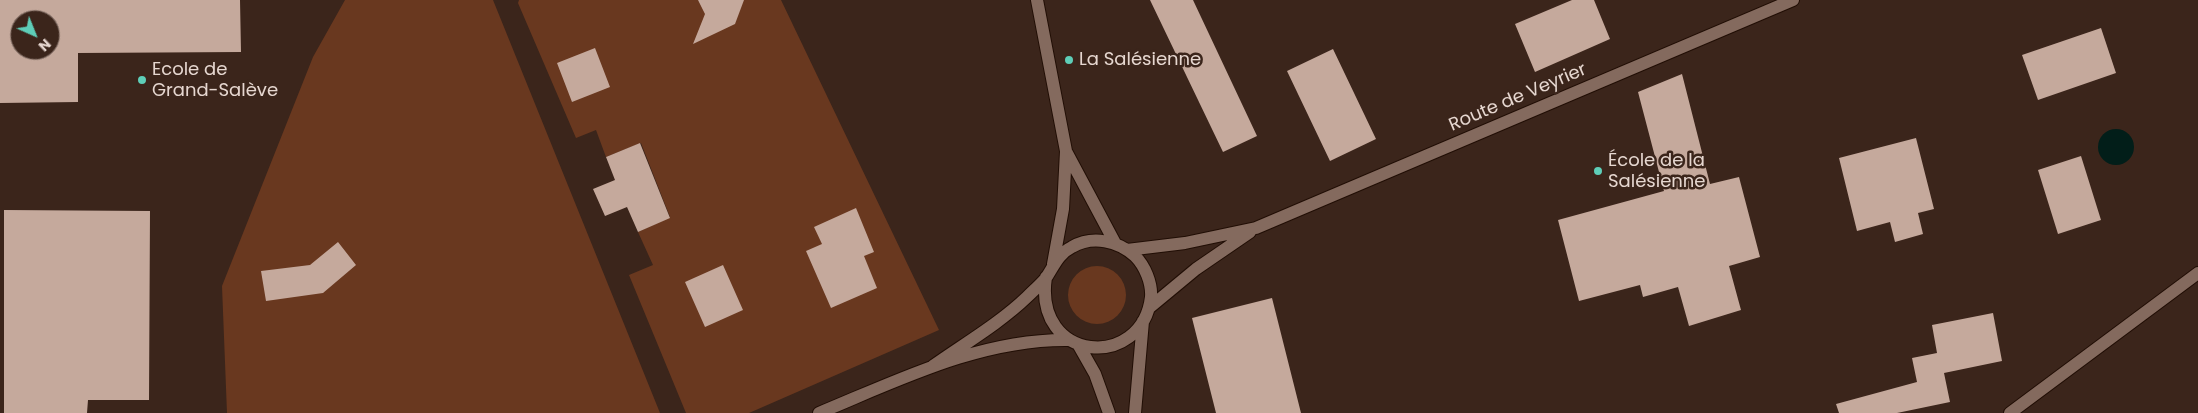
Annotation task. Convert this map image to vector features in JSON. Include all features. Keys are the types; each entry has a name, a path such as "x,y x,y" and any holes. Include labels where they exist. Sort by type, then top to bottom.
{"street":[{"path":"1037,0 1066,151 1063,210 1052,265"},
{"name":"Route de Veyrier","path":"1128,250 1185,243 1256,228 1793,0"},
{"path":"1066,151 1115,243"},
{"name":"Route de Veyrier","path":"1149,308 1196,269 1256,228"},
{"path":"818,413 932,366 1012,344 1039,339 1073,342 1090,347 1115,344 1136,331 1143,321 1149,308 1150,282 1138,258 1115,243 1101,240 1086,241 1073,246 1061,254 1052,265 1046,277 1044,292 1045,306 1054,325 1073,342 1095,374 1109,413"},
{"path":"2010,413 2198,272"},
{"path":"932,366 1014,308 1046,277"},
{"path":"1135,413 1143,321"}],"shaded area":[{"path":"345,0 493,0 660,413 227,413 222,286 313,57"},
{"path":"519,0 781,0 939,330 749,413 686,413 629,275 653,265 638,232 670,217 641,143 606,157 596,130 576,138 518,3"},
{"path":"1097,266 1108,268 1121,279 1126,295 1124,306 1113,319 1097,324 1086,322 1073,311 1068,295 1070,284 1081,271"}],"water":[{"path":"2116,129 2128,135 2134,147 2128,159 2116,165 2104,159 2098,147 2104,135"}],"building":[{"path":"0,0 240,0 241,52 78,53 78,102 0,103"},
{"path":"698,0 744,0 735,24 693,44 705,14"},
{"path":"1150,0 1193,0 1257,136 1223,152"},
{"path":"1572,0 1594,0 1610,39 1535,72 1515,24"},
{"path":"2101,28 2116,73 2038,100 2022,55"},
{"path":"595,48 610,87 572,102 557,63"},
{"path":"1333,49 1376,139 1330,161 1287,71"},
{"path":"1682,74 1710,184 1739,177 1760,257 1729,266 1741,310 1689,326 1678,287 1643,297 1640,285 1579,301 1558,220 1664,191 1638,92"},
{"path":"1916,138 1934,209 1918,213 1923,234 1895,242 1890,222 1857,231 1839,158"},
{"path":"640,143 670,218 638,232 627,207 605,216 593,189 615,180 606,157"},
{"path":"2081,156 2101,220 2058,234 2038,170"},
{"path":"856,208 874,252 864,256 877,288 831,308 806,251 822,244 814,227"},
{"path":"4,210 150,211 149,400 88,400 87,413 4,413"},
{"path":"338,242 356,265 323,293 266,301 261,271 310,265"},
{"path":"723,265 743,310 705,327 685,282"},
{"path":"1272,298 1301,413 1216,413 1192,318"},
{"path":"1993,313 2002,361 1944,373 1950,402 1897,413 1839,413 1836,404 1917,382 1912,358 1937,353 1932,325"}],"place":[{"name":"La Salésienne","path":"1069,60"},
{"name":"Ecole de Grand-Salève","path":"142,80"},
{"name":"École de la Salésienne","path":"1598,171"}]}
